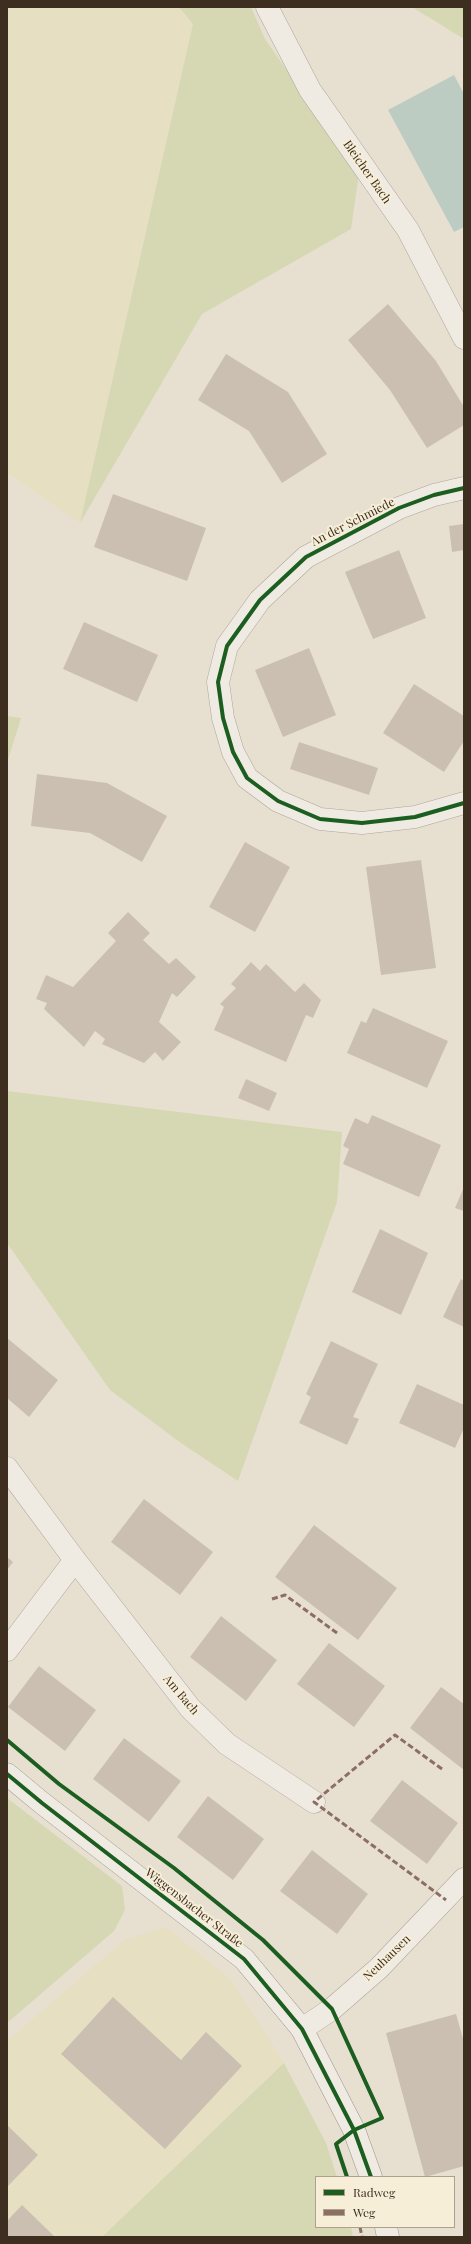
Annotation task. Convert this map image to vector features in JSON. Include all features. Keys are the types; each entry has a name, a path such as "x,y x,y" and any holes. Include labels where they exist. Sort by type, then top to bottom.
{"street":[{"name":"Bleicher Bach","path":"267,7 310,90 408,230 464,338"},
{"name":"An der Schmiede","path":"464,488 434,495 399,508 306,557 260,600 235,634 227,646 218,682 223,718 233,752 247,778 278,801 320,819 362,823 415,817 464,803"},
{"name":"Am Bach","path":"7,1468 75,1560 190,1708 227,1744 314,1802"},
{"path":"7,1650 75,1560"},
{"name":"Wiggensbacher Straße","path":"7,1774 42,1803 244,1959 302,2029 354,2130 371,2176"},
{"name":"Neuhausen","path":"302,2029 332,2009 379,1968 464,1879"}],"shaded area":[{"path":"7,7 179,7 193,24 80,523 7,473"},
{"path":"454,75 464,94 464,227 454,232 388,110"},
{"path":"166,1927 231,1979 284,2063 102,2237 7,2237 7,2041 124,1940"}],"green space":[{"path":"179,7 251,7 265,39 359,173 351,229 202,314 80,523 193,24"},
{"path":"412,7 464,7 464,39"},
{"path":"7,716 21,718 7,763"},
{"path":"7,1091 342,1132 337,1202 238,1481 181,1443 110,1390 7,1243"},
{"path":"7,1798 122,1886 125,1910 114,1931 7,2023"},
{"path":"284,2063 326,2143 337,2176 315,2176 315,2228 351,2228 353,2237 102,2237"}],"building":[{"path":"388,304 436,361 464,407 464,425 427,448 390,390 348,340"},
{"path":"226,354 288,392 327,454 282,483 249,431 198,400"},
{"path":"113,494 206,528 187,581 94,547"},
{"path":"464,524 464,550 452,552 449,526"},
{"path":"399,550 426,618 373,639 345,572"},
{"path":"84,622 158,655 137,702 63,669"},
{"path":"309,648 336,715 283,737 255,670"},
{"path":"414,684 464,716 464,741 444,772 383,733"},
{"path":"299,742 378,768 369,795 290,769"},
{"path":"37,774 107,783 167,816 142,862 90,833 31,826"},
{"path":"245,842 290,867 255,932 209,907"},
{"path":"421,860 436,968 381,975 366,867"},
{"path":"128,912 150,933 143,940 169,964 176,958 196,977 177,997 172,993 159,1022 181,1042 163,1061 155,1052 144,1063 102,1044 105,1039 95,1031 84,1047 44,1009 47,1003 36,999 46,975 73,987 116,941 108,933"},
{"path":"251,962 260,971 266,964 295,992 304,983 321,1000 313,1018 306,1015 286,1062 214,1030 224,1007 220,1004 236,988 231,984"},
{"path":"373,1008 448,1041 427,1088 347,1053 361,1021 366,1023"},
{"path":"246,1079 277,1093 269,1111 238,1098"},
{"path":"372,1115 441,1145 419,1197 343,1164 349,1149 343,1146 355,1118 368,1124"},
{"path":"464,1187 464,1211 455,1208"},
{"path":"380,1229 428,1253 401,1315 352,1292"},
{"path":"461,1279 464,1281 464,1327 443,1317"},
{"path":"7,1338 58,1380 29,1417 7,1398"},
{"path":"331,1341 378,1364 353,1417 359,1419 347,1445 299,1423 311,1397 306,1394"},
{"path":"417,1384 464,1405 464,1428 455,1448 399,1423"},
{"path":"144,1499 213,1552 180,1595 111,1542"},
{"path":"314,1525 397,1588 358,1640 275,1577"},
{"path":"7,1557 13,1562 7,1570"},
{"path":"221,1616 277,1660 246,1701 190,1657"},
{"path":"329,1643 385,1686 354,1727 297,1684"},
{"path":"39,1666 96,1710 65,1751 8,1707"},
{"path":"441,1687 464,1704 464,1770 410,1728"},
{"path":"124,1738 181,1781 149,1822 93,1779"},
{"path":"402,1780 458,1823 427,1864 370,1821"},
{"path":"208,1796 264,1839 233,1880 177,1837"},
{"path":"312,1850 368,1894 337,1934 280,1891"},
{"path":"113,1997 181,2060 206,2032 242,2066 165,2149 61,2054"},
{"path":"456,2014 464,2042 464,2166 425,2176 386,2033"},
{"path":"7,2125 38,2155 7,2187"},
{"path":"22,2205 55,2237 7,2237 7,2221"}],"marked path":[{"path":"272,1599 285,1595 337,1633"},
{"path":"442,1769 395,1735 314,1802 446,1900"},
{"path":"360,2228 362,2237"}],"cycle path":[{"path":"464,488 434,495 399,508 306,557 260,600 227,646 218,682 223,718 233,752 247,778 278,801 320,819 362,823 415,817 464,803"},
{"path":"7,1740 59,1784 174,1868 263,1940 332,2009 382,2118 354,2130 336,2144 347,2176"},
{"path":"7,1774 42,1803 244,1959 302,2029 354,2130 371,2176"}]}
